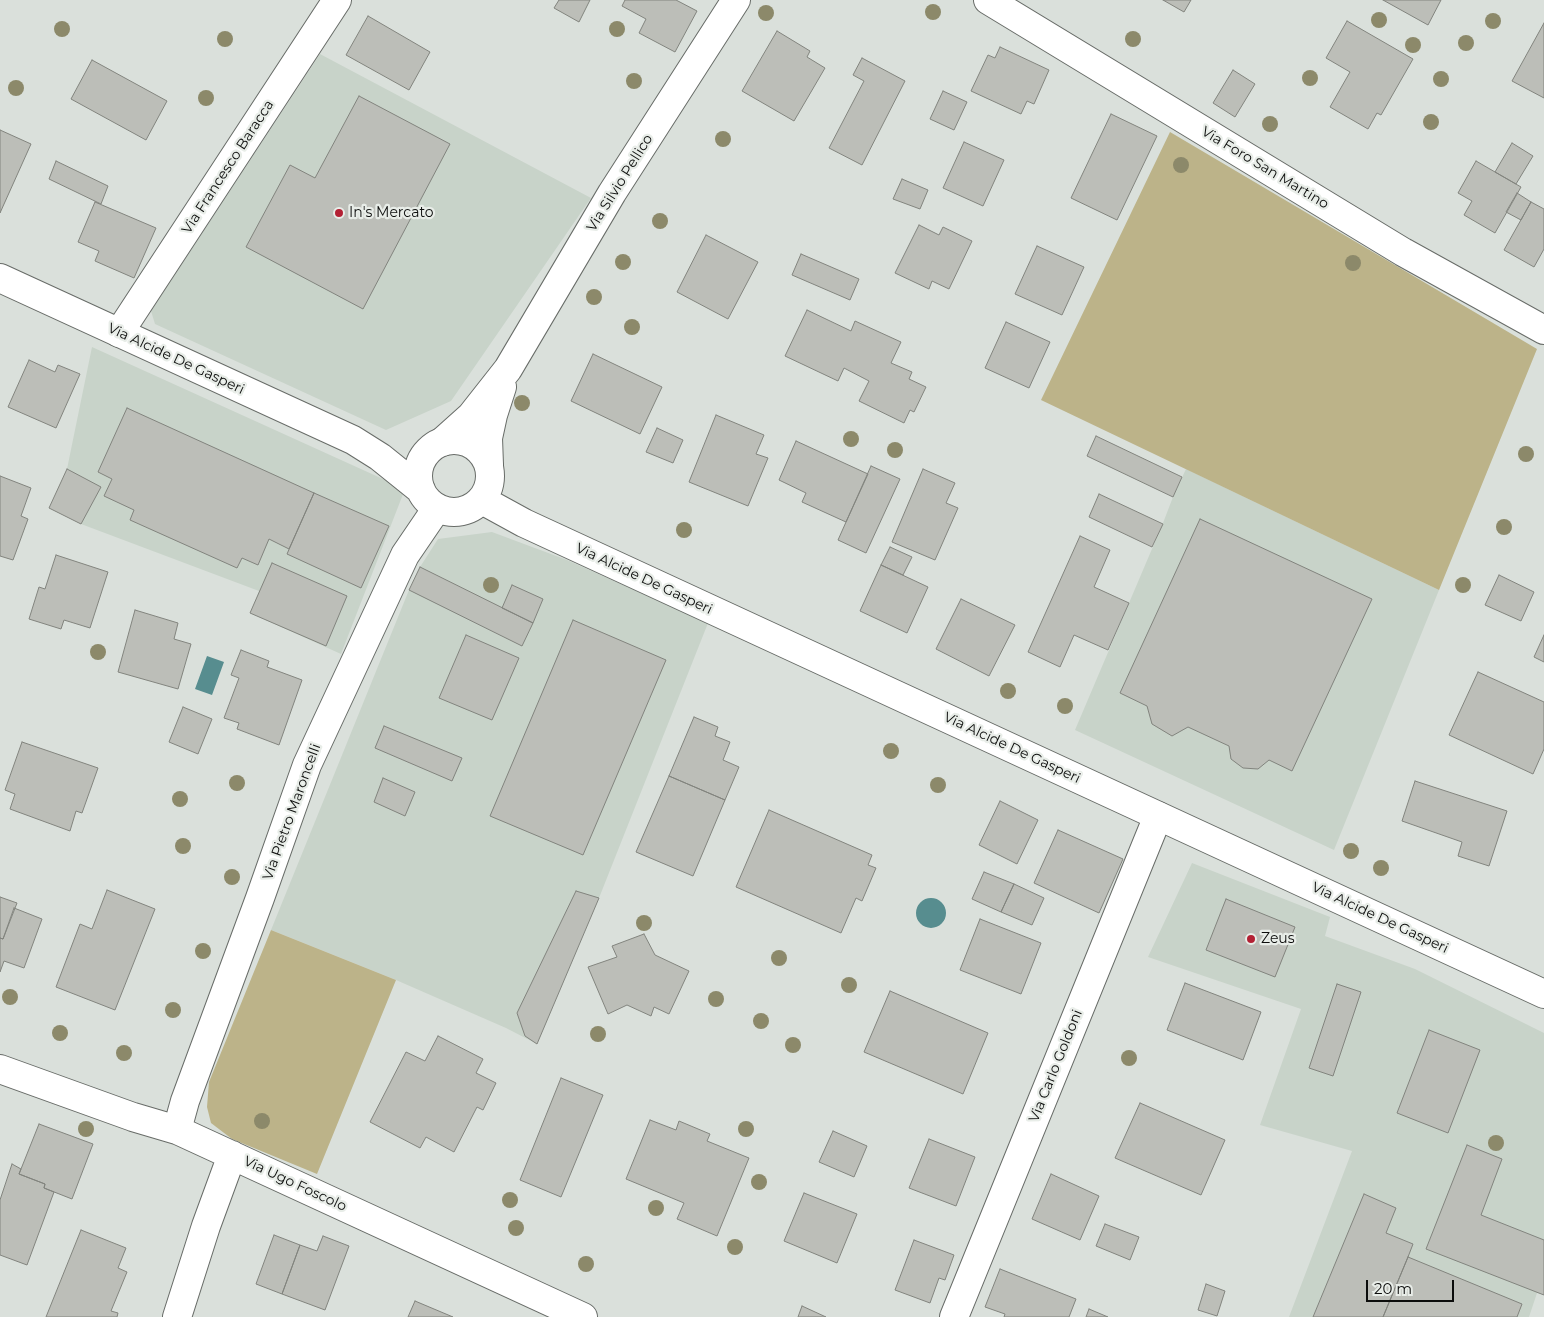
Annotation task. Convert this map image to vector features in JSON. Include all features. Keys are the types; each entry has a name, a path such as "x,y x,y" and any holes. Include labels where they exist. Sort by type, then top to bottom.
{"street":[{"name":"Via Francesco Baracca","path":"119,333 337,0"},
{"name":"Via Silvio Pellico","path":"437,445 471,416 508,369 612,193 736,0"},
{"name":"Via Foro San Martino","path":"988,0 1404,252 1544,330"},
{"name":"Via Alcide De Gasperi","path":"0,278 353,440 380,458 428,499"},
{"name":"Via Silvio Pellico","path":"489,466 488,444 490,426 508,369"},
{"name":"Via Alcide De Gasperi","path":"353,440 387,448 437,445"},
{"path":"454,440 465,442 475,447 483,455 489,466 488,490 482,500 472,508 461,512 448,512 428,499 418,478 424,456 437,445 454,440"},
{"name":"Via Pietro Maroncelli","path":"177,1130 185,1101 308,765 405,554 428,499"},
{"name":"Via Alcide De Gasperi","path":"482,500 524,523 1544,994"},
{"name":"Via Carlo Goldoni","path":"954,1317 1158,816"},
{"name":"Via Ugo Foscolo","path":"0,1069 133,1117 177,1130 583,1317"},
{"path":"177,1317 206,1226 232,1155"}],"shaded area":[{"path":"320,54 591,198 451,401 386,430 155,324 151,311"},
{"path":"1170,132 1537,349 1439,590 1041,400"},
{"path":"92,347 405,489 341,654 250,613 259,591 81,524 49,508 67,469"},
{"path":"1186,469 1439,590 1334,850 1075,730"},
{"path":"492,532 567,560 708,623 599,898 537,1044 506,1028 396,980 271,930 420,567 438,539"},
{"path":"1192,863 1330,917 1325,936 1415,969 1544,1033 1544,1295 1537,1293 1529,1317 1289,1317 1352,1151 1260,1125 1301,1009 1148,957"},
{"path":"271,930 396,980 317,1174 232,1139 211,1123 207,1107 209,1082"}],"water":[{"path":"207,656 224,662 212,695 195,689"},
{"path":"931,898 942,902 946,913 942,924 931,928 920,924 916,913 920,902"}],"building":[{"path":"559,0 590,0 579,22 554,8"},
{"path":"625,0 676,0 697,11 675,52 639,33 646,19 622,6"},
{"path":"1163,0 1191,0 1184,12"},
{"path":"1383,0 1441,0 1428,25"},
{"path":"368,16 430,52 409,90 346,55"},
{"path":"1347,21 1413,59 1381,115 1377,113 1368,129 1330,107 1350,72 1326,58"},
{"path":"1544,23 1544,98 1512,81"},
{"path":"777,31 810,51 807,57 825,68 794,121 742,91"},
{"path":"1000,47 1049,70 1034,104 1027,101 1021,114 971,91 988,55 995,58"},
{"path":"862,58 905,81 862,165 829,148 864,81 853,75"},
{"path":"92,60 167,101 146,140 71,99"},
{"path":"1233,70 1255,84 1235,117 1213,103"},
{"path":"943,91 967,102 954,130 930,119"},
{"name":"In's Mercato","path":"359,96 450,144 363,309 246,247 290,165 315,178"},
{"path":"1111,114 1157,136 1117,220 1071,198"},
{"path":"0,130 31,144 0,213"},
{"path":"964,142 1004,160 983,206 943,188"},
{"path":"1512,143 1533,156 1516,184 1495,172"},
{"path":"56,161 108,186 101,204 49,179"},
{"path":"1476,161 1521,187 1495,233 1464,215 1472,201 1458,193"},
{"path":"902,179 928,190 920,209 893,199"},
{"path":"1517,193 1531,202 1521,220 1506,212"},
{"path":"95,202 156,228 134,278 95,261 99,251 78,242"},
{"path":"1531,202 1544,209 1544,249 1534,267 1504,250"},
{"path":"919,225 939,235 943,227 972,241 949,289 932,281 929,289 895,273"},
{"path":"706,235 758,262 728,319 677,292"},
{"path":"1037,246 1084,267 1062,315 1015,294"},
{"path":"801,254 859,279 850,300 792,275"},
{"path":"807,310 851,331 855,321 901,342 891,363 912,372 909,379 926,387 914,412 910,410 904,423 859,401 869,381 844,368 838,381 785,356"},
{"path":"1006,322 1050,342 1029,388 985,368"},
{"path":"593,354 662,387 640,434 571,401"},
{"path":"29,360 55,372 58,365 80,374 56,428 8,407"},
{"path":"127,408 314,493 289,549 269,539 258,565 242,558 237,568 130,520 134,510 104,496 112,479 98,472"},
{"path":"716,415 764,435 756,454 768,458 748,506 689,482"},
{"path":"657,428 683,440 673,463 646,452"},
{"path":"1096,436 1182,477 1173,497 1087,456"},
{"path":"796,441 868,474 846,522 802,502 806,493 779,480"},
{"path":"871,466 900,479 866,553 838,540"},
{"path":"67,469 101,487 81,524 49,508"},
{"path":"923,469 955,483 946,503 958,508 935,560 892,542"},
{"path":"0,476 31,488 21,516 28,519 13,560 0,556"},
{"path":"314,493 389,526 361,588 287,554"},
{"path":"1099,494 1163,524 1152,547 1089,517"},
{"path":"1200,519 1372,599 1292,771 1269,760 1258,769 1243,768 1231,759 1229,746 1188,727 1172,736 1152,724 1147,706 1120,693"},
{"path":"1080,536 1110,550 1094,587 1129,603 1108,650 1074,635 1060,667 1028,652"},
{"path":"890,547 912,557 903,575 881,565"},
{"path":"56,555 108,572 90,628 64,620 61,629 29,619 39,587 45,589"},
{"path":"272,563 347,596 326,646 250,613"},
{"path":"881,565 928,587 907,633 860,611"},
{"path":"420,567 533,623 522,646 409,590"},
{"path":"1499,575 1534,592 1521,621 1485,605"},
{"path":"512,585 543,599 533,623 502,608"},
{"path":"961,599 1015,625 989,676 936,649"},
{"path":"135,610 178,623 174,639 191,644 178,689 118,672"},
{"path":"573,620 666,660 583,855 490,816"},
{"path":"466,635 519,658 492,720 439,698"},
{"path":"1544,635 1544,662 1534,657"},
{"path":"241,650 269,661 267,667 302,680 279,745 237,729 239,723 224,718 239,678 231,675"},
{"path":"1478,672 1544,702 1544,749 1533,774 1449,735"},
{"path":"183,707 212,719 198,754 169,742"},
{"path":"694,717 718,727 715,736 730,742 723,760 739,767 725,800 669,776"},
{"path":"384,726 462,758 452,781 375,748"},
{"path":"22,742 98,768 82,813 76,811 70,831 10,809 15,794 5,790"},
{"path":"669,776 725,800 693,876 636,852"},
{"path":"383,778 415,792 405,816 374,802"},
{"path":"1415,781 1507,811 1489,866 1458,856 1462,842 1402,821"},
{"path":"1000,801 1038,820 1017,864 979,845"},
{"path":"769,810 872,855 868,865 876,868 862,901 856,898 841,933 736,887"},
{"path":"1058,830 1123,859 1099,913 1034,883"},
{"path":"984,872 1014,884 1001,912 972,899"},
{"path":"1014,884 1044,898 1032,925 1001,912"},
{"path":"107,890 155,909 115,1010 56,987 80,924 92,929"},
{"path":"576,891 599,898 537,1044 525,1036 517,1013"},
{"path":"0,897 17,903 3,939 0,938"},
{"name":"Zeus","path":"1226,899 1295,927 1275,977 1206,950"},
{"path":"14,908 42,919 24,968 4,961 0,972 0,938 3,939"},
{"path":"980,919 1041,943 1021,994 960,970"},
{"path":"644,934 655,955 689,971 669,1014 654,1007 651,1016 627,1005 608,1014 588,967 617,957 612,946"},
{"path":"1185,983 1261,1012 1243,1060 1167,1030"},
{"path":"1337,984 1361,992 1333,1076 1309,1068"},
{"path":"890,991 988,1033 963,1094 864,1052"},
{"path":"1429,1030 1480,1050 1448,1133 1397,1113"},
{"path":"438,1036 483,1059 476,1073 496,1083 483,1110 477,1107 454,1152 426,1137 420,1148 370,1122 406,1052 425,1061"},
{"path":"561,1078 603,1095 561,1197 520,1180"},
{"path":"1140,1103 1225,1140 1201,1195 1115,1158"},
{"path":"650,1120 676,1130 679,1121 710,1134 707,1141 749,1158 717,1236 677,1219 684,1203 626,1179"},
{"path":"39,1124 93,1144 72,1199 44,1188 45,1184 19,1174"},
{"path":"833,1131 867,1146 854,1177 819,1162"},
{"path":"929,1139 975,1157 956,1206 909,1188"},
{"path":"1467,1145 1502,1159 1481,1215 1544,1240 1544,1295 1426,1249"},
{"path":"12,1164 21,1169 19,1174 45,1184 44,1188 54,1192 27,1265 0,1255 0,1200"},
{"path":"1051,1174 1099,1196 1080,1240 1032,1219"},
{"path":"804,1193 857,1214 837,1263 784,1241"},
{"path":"1364,1194 1396,1208 1386,1233 1413,1244 1408,1257 1383,1317 1313,1317"},
{"path":"1105,1224 1139,1237 1130,1260 1096,1246"},
{"path":"81,1230 126,1248 118,1268 127,1272 111,1311 118,1313 117,1317 46,1317"},
{"path":"274,1235 300,1245 282,1294 256,1284"},
{"path":"323,1236 349,1246 325,1310 282,1294 300,1245 317,1251"},
{"path":"914,1240 954,1255 945,1280 939,1278 930,1303 895,1290"},
{"path":"1408,1257 1522,1304 1517,1317 1383,1317"},
{"path":"1000,1269 1076,1299 1069,1317 1004,1317 1005,1314 985,1307"},
{"path":"1206,1284 1225,1291 1217,1316 1198,1310"},
{"path":"415,1301 453,1317 408,1317"},
{"path":"802,1306 826,1317 798,1317"},
{"path":"1089,1309 1108,1317 1086,1317"}],"place":[{"name":"In's Mercato","path":"339,213"},
{"name":"Zeus","path":"1251,939"}]}
